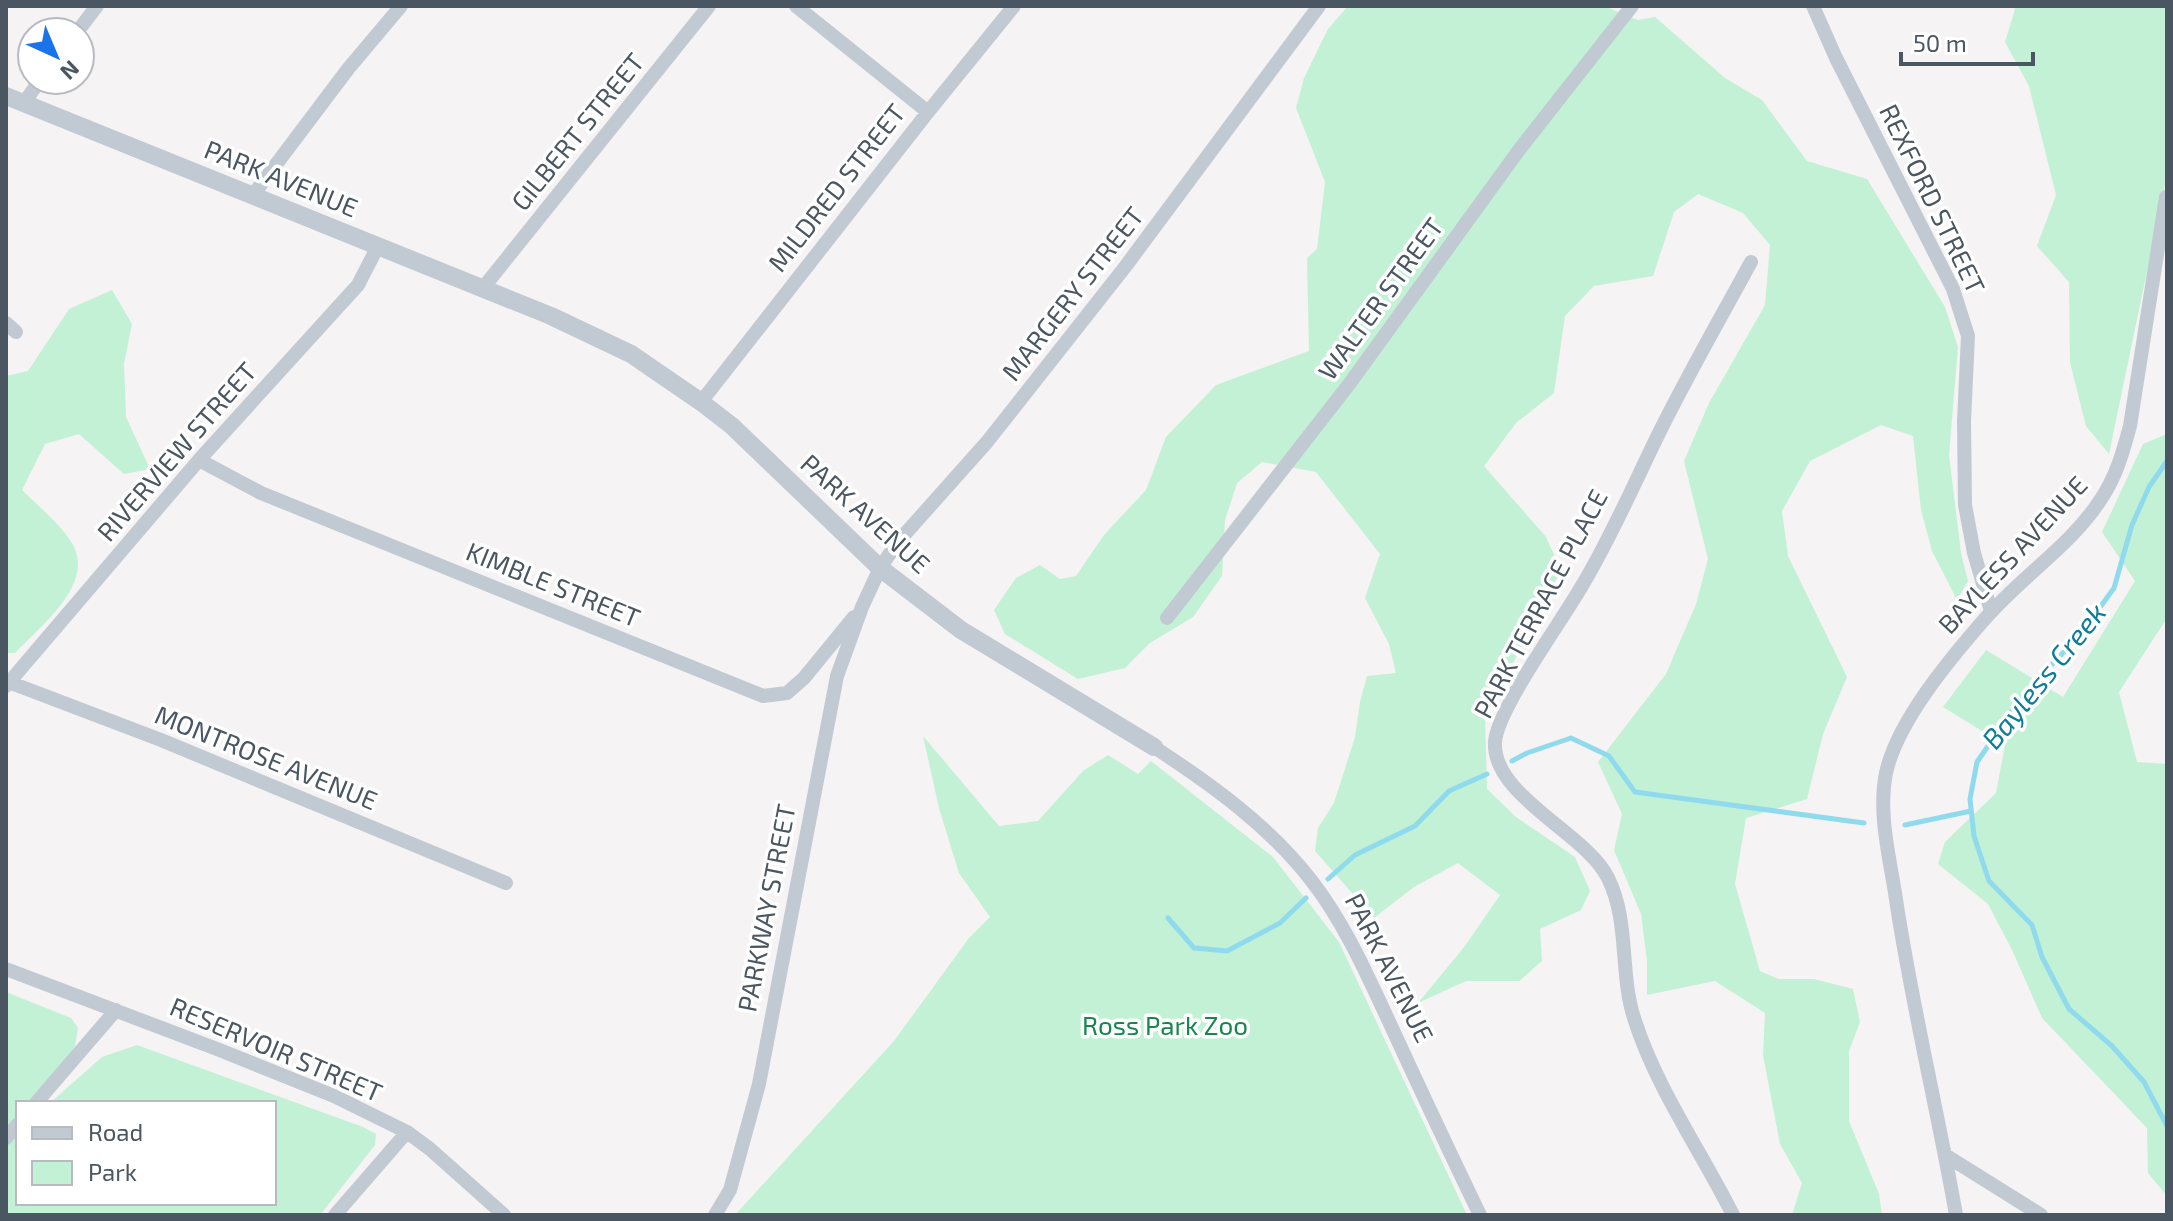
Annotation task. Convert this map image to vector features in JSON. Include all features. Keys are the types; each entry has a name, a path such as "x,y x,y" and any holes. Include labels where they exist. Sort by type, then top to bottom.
{"street":[{"path":"253,195 348,69 401,6"},
{"name":"GILBERT STREET","path":"483,288 709,6"},
{"path":"796,6 928,112"},
{"name":"MILDRED STREET","path":"701,402 1014,6"},
{"name":"MARGERY STREET","path":"862,607 880,568 897,543 987,442 1125,267 1319,6"},
{"name":"WALTER STREET","path":"1167,618 1350,383 1519,150 1632,6"},
{"name":"REXFORD STREET","path":"1813,6 1836,58 1947,275 1968,336 1964,421 1965,505 1974,553 1991,611"},
{"name":"PARK AVENUE","path":"6,96 483,288 612,344 651,366 732,426 880,568 961,630 1193,771 1241,809 1309,878 1325,899 1353,944 1480,1215"},
{"path":"24,103 29,96"},
{"name":"BAYLESS AVENUE","path":"1956,1215 1908,983 1886,836 1884,789 1887,770 1902,730 1956,652 1991,611 2100,502 2122,456 2132,411 2166,197"},
{"name":"RIVERVIEW STREET","path":"7,683 199,460 358,285 378,246"},
{"name":"PARK TERRACE PLACE","path":"1733,1215 1651,1062 1633,1018 1619,911 1608,877 1583,849 1512,784 1499,766 1495,744 1506,711 1585,582 1664,423 1751,262"},
{"name":"KIMBLE STREET","path":"199,460 261,493 763,696 787,693 804,678 862,607"},
{"name":"PARKWAY STREET","path":"715,1215 730,1190 759,1084 837,676 862,607"},
{"name":"MONTROSE AVENUE","path":"7,683 161,740 506,883"},
{"name":"RESERVOIR STREET","path":"6,969 334,1096 407,1132 504,1215"},
{"path":"38,1101 116,1010"},
{"path":"335,1215 407,1132"},
{"path":"1945,1155 2041,1215"}],"green space":[{"path":"1348,6 1604,6 1638,20 1655,17 1725,78 1762,100 1807,161 1867,179 1945,307 1958,347 1949,455 1961,553 1968,581 1957,600 1932,551 1921,510 1913,436 1881,425 1810,461 1782,511 1788,556 1847,677 1823,734 1807,799 1746,818 1735,884 1760,971 1778,979 1814,979 1853,989 1860,1022 1849,1051 1849,1121 1879,1194 1882,1215 1792,1215 1802,1183 1780,1144 1763,1055 1765,1013 1715,981 1647,995 1647,961 1641,914 1614,850 1622,814 1598,762 1666,674 1696,604 1708,559 1684,461 1709,403 1765,305 1770,245 1743,213 1698,194 1674,212 1653,276 1594,286 1565,316 1554,393 1516,423 1484,466 1546,537 1561,570 1485,717 1487,789 1516,817 1575,857 1590,891 1581,910 1540,929 1542,961 1519,981 1466,981 1418,1003 1465,946 1500,895 1458,863 1414,887 1374,918 1315,851 1318,828 1334,803 1355,737 1367,676 1396,673 1389,644 1365,598 1380,554 1316,472 1262,462 1237,483 1225,520 1222,576 1193,617 1150,643 1125,668 1078,679 1005,634 994,610 1016,578 1040,565 1060,579 1076,576 1104,535 1146,490 1166,437 1216,385 1309,351 1307,258 1317,249 1325,182 1296,108 1304,78 1328,29"},
{"path":"2016,6 2167,6 2167,175 2109,454 2086,426 2070,362 2069,282 2037,246 2056,195 2029,86 2005,42"},
{"path":"112,290 132,324 124,364 126,417 150,469 124,474 79,434 45,444 22,490 70,540 77,556 77,571 72,587 51,616 15,653 6,653 6,376 28,371 69,309"},
{"path":"2167,434 2167,618 2119,692 2137,762 2167,764 2167,1196 2148,1173 2147,1128 2042,1018 1988,904 1938,864 1945,842 1996,793 2005,745 1943,707 1986,650 2063,697 2135,581 2102,532 2143,444"},
{"name":"Ross Park Zoo","path":"923,736 999,826 1038,821 1083,771 1108,755 1138,774 1151,761 1273,857 1339,942 1467,1215 735,1215 894,1041 969,938 990,917 959,873 939,808"},
{"path":"6,992 71,1018 78,1028 75,1046 45,1101 16,1101 16,1205 276,1205 276,1101 52,1101 102,1057 137,1045 376,1134 375,1145 320,1215 6,1215"}],"waterway":[{"name":"Bayless Creek","path":"2167,461 2149,487 2132,525 2114,588 2080,635 2023,695 1977,762 1970,799 1974,836 1989,881 2032,925 2042,957 2069,1009 2112,1046 2144,1082 2167,1126"},
{"path":"1512,761 1571,738 1609,756 1635,792 1864,823"},
{"path":"1328,879 1355,855 1415,826 1449,791 1487,774"},
{"path":"1905,825 1971,811"},
{"path":"1168,918 1194,948 1227,951 1280,923 1306,898"}]}
